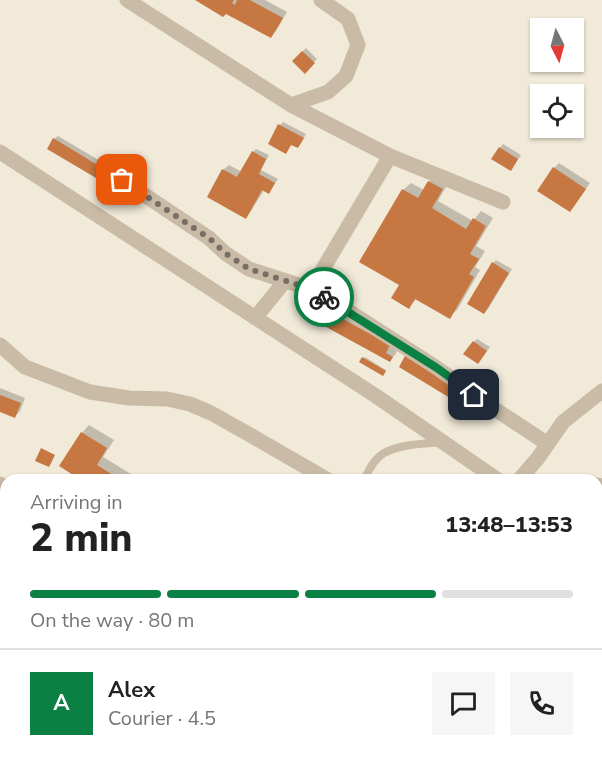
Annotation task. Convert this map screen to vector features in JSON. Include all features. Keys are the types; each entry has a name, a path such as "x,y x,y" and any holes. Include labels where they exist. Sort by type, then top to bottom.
{"street":[{"path":"127,0 291,105 390,156 503,202"},
{"path":"291,105 328,92 346,76 358,45 348,20 321,0"},
{"path":"0,152 376,396 488,474"},
{"path":"311,289 390,156"},
{"path":"122,180 209,238 225,253 249,269 311,289 336,303 437,368 548,444"},
{"path":"255,318 285,281"},
{"path":"0,345 25,367 90,392 129,398 167,399 190,404 211,413 318,474"},
{"path":"524,474 563,422 602,391"}],"lane":[{"path":"367,474 382,453 402,447 442,442"}],"building":[{"path":"195,0 234,0 232,3 235,5 237,0 250,0 283,18 271,38 226,14 223,17"},
{"path":"302,51 315,63 305,74 292,61"},
{"path":"278,124 304,138 298,148 291,145 286,154 268,144"},
{"path":"53,138 114,175 108,185 47,149"},
{"path":"499,147 518,159 511,171 491,159"},
{"path":"252,151 266,159 259,174 275,183 269,194 262,190 246,219 207,197 222,169 237,177"},
{"path":"553,167 586,189 570,212 537,191"},
{"path":"428,181 443,189 432,208 466,229 473,218 486,226 470,254 479,259 469,274 474,277 450,319 415,299 409,309 391,298 399,285 359,262 402,189 418,198"},
{"path":"492,262 509,273 484,314 467,304"},
{"path":"305,298 390,345 386,353 393,357 390,362 297,311"},
{"path":"473,341 487,351 478,364 463,354"},
{"path":"406,354 457,386 450,398 399,367"},
{"path":"362,357 386,371 383,376 359,362"},
{"path":"0,395 21,403 15,418 0,412"},
{"path":"81,432 107,448 97,465 111,474 72,474 59,466"},
{"path":"41,448 55,455 49,467 35,461"}],"way so far":[{"path":"122,180 209,238 225,253 249,269 311,289 324,297"}],"route":[{"path":"324,297 437,368 474,395"}]}
